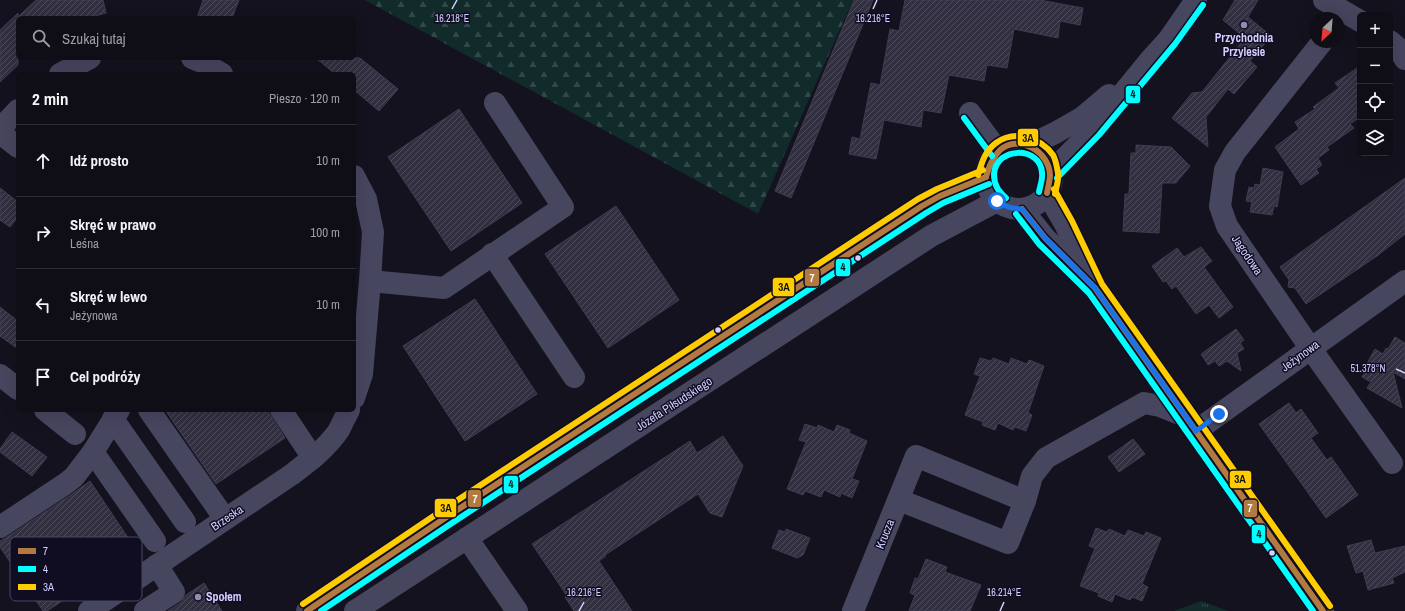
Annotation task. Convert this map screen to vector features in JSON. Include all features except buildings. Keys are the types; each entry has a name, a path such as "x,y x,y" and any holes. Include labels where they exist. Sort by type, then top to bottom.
{"street":[{"path":"1196,0 1169,39 1049,182 1040,201 1022,209 1013,209 997,201 987,186 987,167 991,158 998,151 1008,145 1019,144 1030,146 1038,150 1044,156 1049,163 1049,182 1065,224 1095,288 1323,611"},
{"path":"1324,0 1348,18"},
{"path":"1393,44 1398,48 1405,59"},
{"name":"Jagodowa","path":"1317,48 1235,152 1225,170 1220,206 1226,226 1311,349 1392,462"},
{"path":"1030,146 1083,117 1151,59"},
{"path":"64,72 86,60"},
{"path":"197,60 219,72"},
{"path":"370,280 444,288 563,207 495,103"},
{"path":"0,128 16,112"},
{"path":"970,114 998,151"},
{"path":"0,133 16,145"},
{"path":"307,611 448,516 922,206 940,196 986,177"},
{"path":"356,180 366,199 373,232 362,374 356,392"},
{"name":"Józefa Piłsudskiego","path":"354,611 931,236 997,201"},
{"path":"1022,209 1045,238 1095,288"},
{"path":"492,254 574,377"},
{"name":"Jeżynowa","path":"1191,424 1311,349 1405,281"},
{"path":"1144,358 1144,403"},
{"path":"0,375 16,387"},
{"path":"899,500 1008,543 1025,501 1032,476 1046,458 1144,403 1160,406 1191,424"},
{"path":"48,412 75,434"},
{"path":"150,412 225,519"},
{"name":"Brzeska","path":"142,575 313,458 338,430 348,412"},
{"path":"289,414 313,458"},
{"path":"0,527 65,484 74,476 93,452 116,415 135,448 185,522"},
{"path":"93,452 155,541"},
{"name":"Krucza","path":"854,611 916,456 1025,501"},
{"path":"467,538 517,611"},
{"path":"145,611 174,592 157,565"},
{"name":"Brzeska","path":"89,611 104,601"}],"green space":[{"path":"365,0 853,0 758,214"},
{"path":"1201,601 1228,611 1174,611"}],"transit line":[{"name":"4","path":"1057,178 1099,135 1175,44 1203,5"},
{"name":"4","path":"964,118 992,156"},
{"name":"3A","path":"978,175 983,161 992,146 1003,139 1019,136 1027,137 1042,144 1054,157 1058,176 1055,194"},
{"name":"7","path":"986,177 993,159 1000,150 1008,145 1024,145 1039,152 1048,166 1050,177 1047,193"},
{"name":"4","path":"1006,198 997,188 994,174 997,165 1002,158 1010,154 1027,154 1040,164 1042,180 1039,192"},
{"name":"3A","path":"303,604 444,509 918,199 937,189 983,170"},
{"name":"7","path":"307,611 448,516 922,206 940,196 986,177"},
{"name":"4","path":"321,611 452,523 926,213 943,203 989,184"},
{"name":"3A","path":"1054,189 1072,221 1102,284 1330,606"},
{"name":"7","path":"1022,209 1045,238 1095,288 1323,611"},
{"name":"4","path":"1016,214 1039,244 1089,293 1313,611"}],"place":[{"name":"Przychodnia Przylesie","path":"1244,25"},
{"name":"Społem","path":"198,597"}],"route":[{"path":"997,201 1013,209 1022,209 1045,238 1095,288 1196,431 1219,414"}]}
